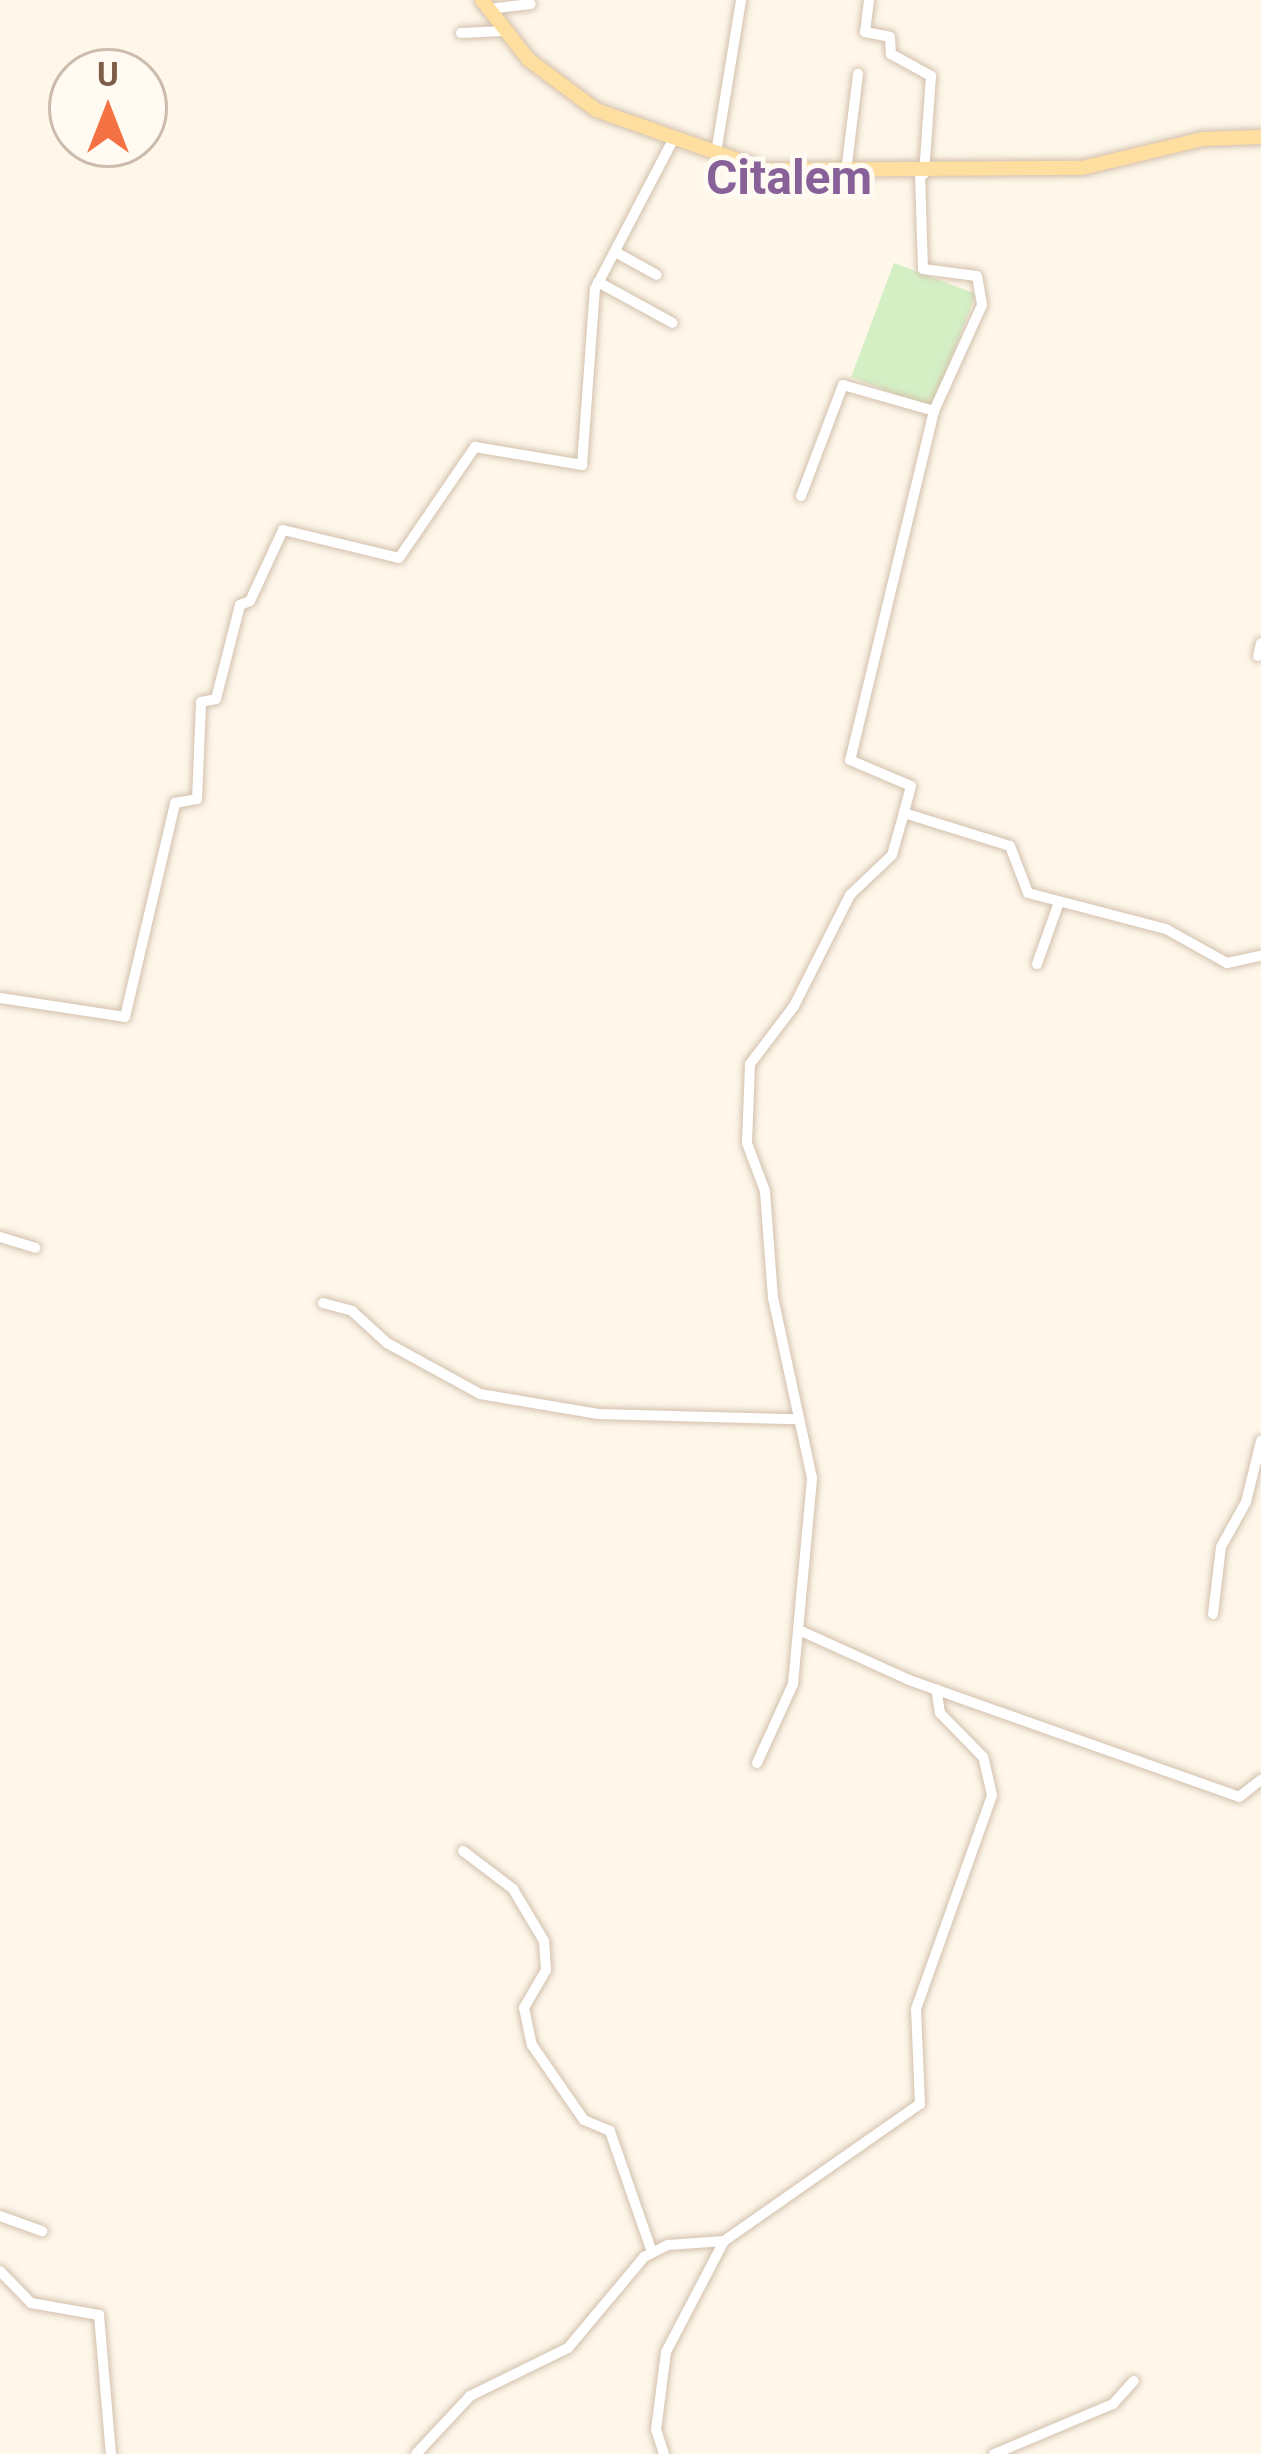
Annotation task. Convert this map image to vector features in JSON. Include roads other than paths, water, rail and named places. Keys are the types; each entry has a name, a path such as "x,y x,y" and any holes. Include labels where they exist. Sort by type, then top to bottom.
{"main road":[{"path":"485,4 503,31 596,110 672,142 766,170 846,176 1082,168 1203,139 1261,137"}],"street":[{"path":"716,153 741,0"},
{"path":"757,1763 793,1684 812,1478 795,1419 765,1191 747,1143 751,1064 794,1006 850,895 892,855 911,786 853,766 851,733 934,411 977,324 982,287 977,276 923,269 922,174 931,76 891,54 890,37 866,32 869,0"},
{"path":"485,4 531,4"},
{"path":"461,33 503,31"},
{"path":"846,176 858,74"},
{"path":"0,998 125,1017 175,803 197,799 201,702 216,699 240,605 250,601 282,531 399,558 475,447 579,467 598,282 619,254 672,142"},
{"path":"619,254 657,275"},
{"path":"598,282 673,323"},
{"path":"801,496 844,386 934,411"},
{"path":"904,813 1010,846 1023,888 1058,905 1166,929 1227,963 1261,956"},
{"path":"1037,964 1058,905"},
{"path":"0,1237 35,1248"},
{"path":"323,1303 352,1311 402,1353 480,1394 598,1414 795,1419"},
{"path":"1213,1614 1220,1547 1246,1502 1261,1441"},
{"path":"799,1630 936,1689 1239,1796 1261,1780"},
{"path":"416,2454 470,2396 568,2348 616,2281 652,2252 724,2241 920,2104 916,2009 992,1795 983,1756 940,1713 936,1689"},
{"path":"463,1851 513,1888 544,1941 546,1970 524,2008 532,2045 584,2120 610,2131 652,2252"},
{"path":"0,2216 42,2231"},
{"path":"664,2454 656,2430 666,2352 724,2241"},
{"path":"0,2271 31,2302 100,2315 111,2454"},
{"path":"994,2454 1029,2450 1113,2404 1134,2381"}],"district":[{"name":"Citalem","path":"789,178"}]}
